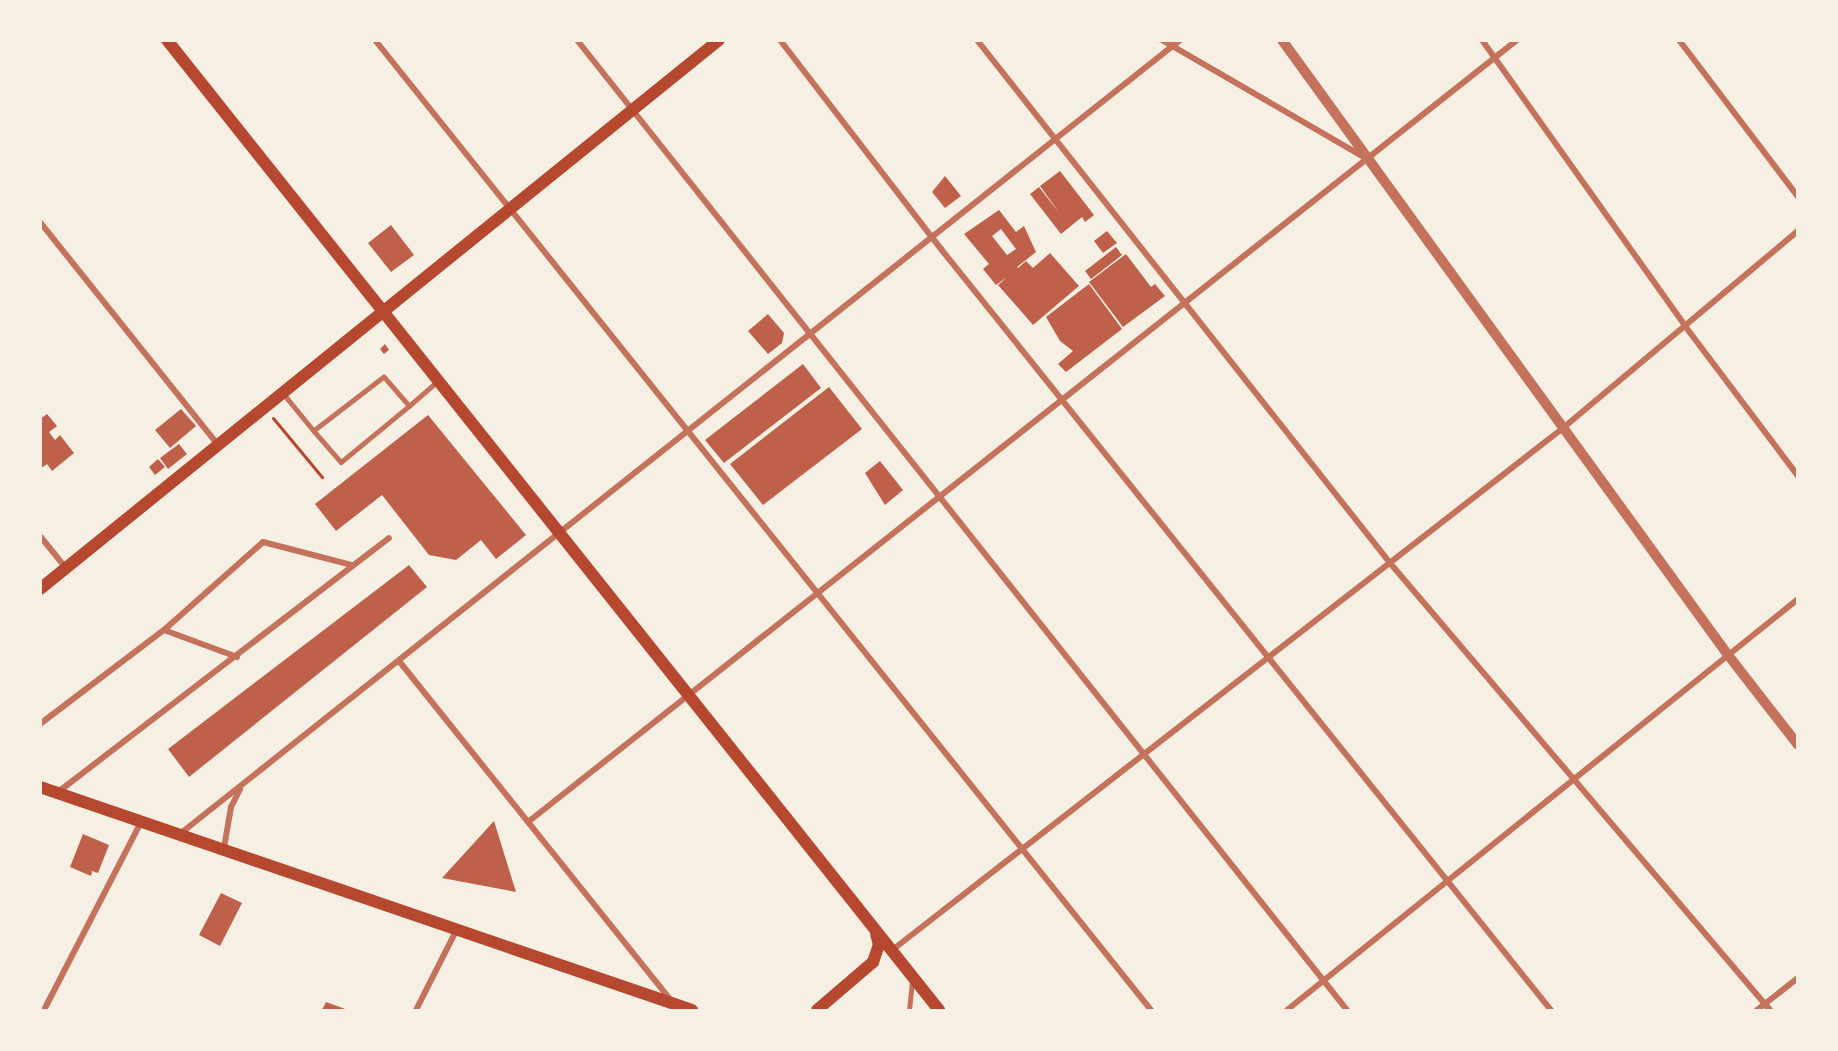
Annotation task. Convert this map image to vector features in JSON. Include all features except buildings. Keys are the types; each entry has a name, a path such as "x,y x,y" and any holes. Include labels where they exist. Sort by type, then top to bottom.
{"main road":[{"path":"167,40 939,1011"},
{"path":"40,589 719,40"},
{"path":"40,787 142,819 692,1011"},
{"path":"817,1011 873,962 879,945 876,933"}],"street":[{"path":"375,40 690,432 1020,850 1151,1011"},
{"path":"577,40 1347,1011"},
{"path":"780,40 933,239 1551,1011"},
{"path":"977,40 1183,305 1390,563 1770,1011"},
{"path":"1162,40 1368,159"},
{"path":"181,833 690,432 1180,40"},
{"path":"1282,40 1728,655 1797,746"},
{"path":"1482,40 1685,326 1797,476"},
{"path":"528,822 1517,40"},
{"path":"1679,40 1797,197"},
{"path":"40,222 218,445"},
{"path":"890,951 1563,428 1797,231"},
{"path":"40,536 66,568"},
{"path":"58,792 237,657 389,538"},
{"path":"40,724 164,630 263,542 352,565"},
{"path":"1287,1011 1797,599"},
{"path":"164,630 237,657"},
{"path":"399,661 673,1003"},
{"path":"224,848 231,807 243,784"},
{"path":"44,1011 142,819"},
{"path":"416,1011 458,929"},
{"path":"1757,1011 1797,978"}],"lane":[{"path":"314,431 384,377 409,406"},
{"path":"283,393 341,462 439,380"},
{"path":"909,1011 912,978"}],"path":[{"path":"265,408 322,477"}]}
